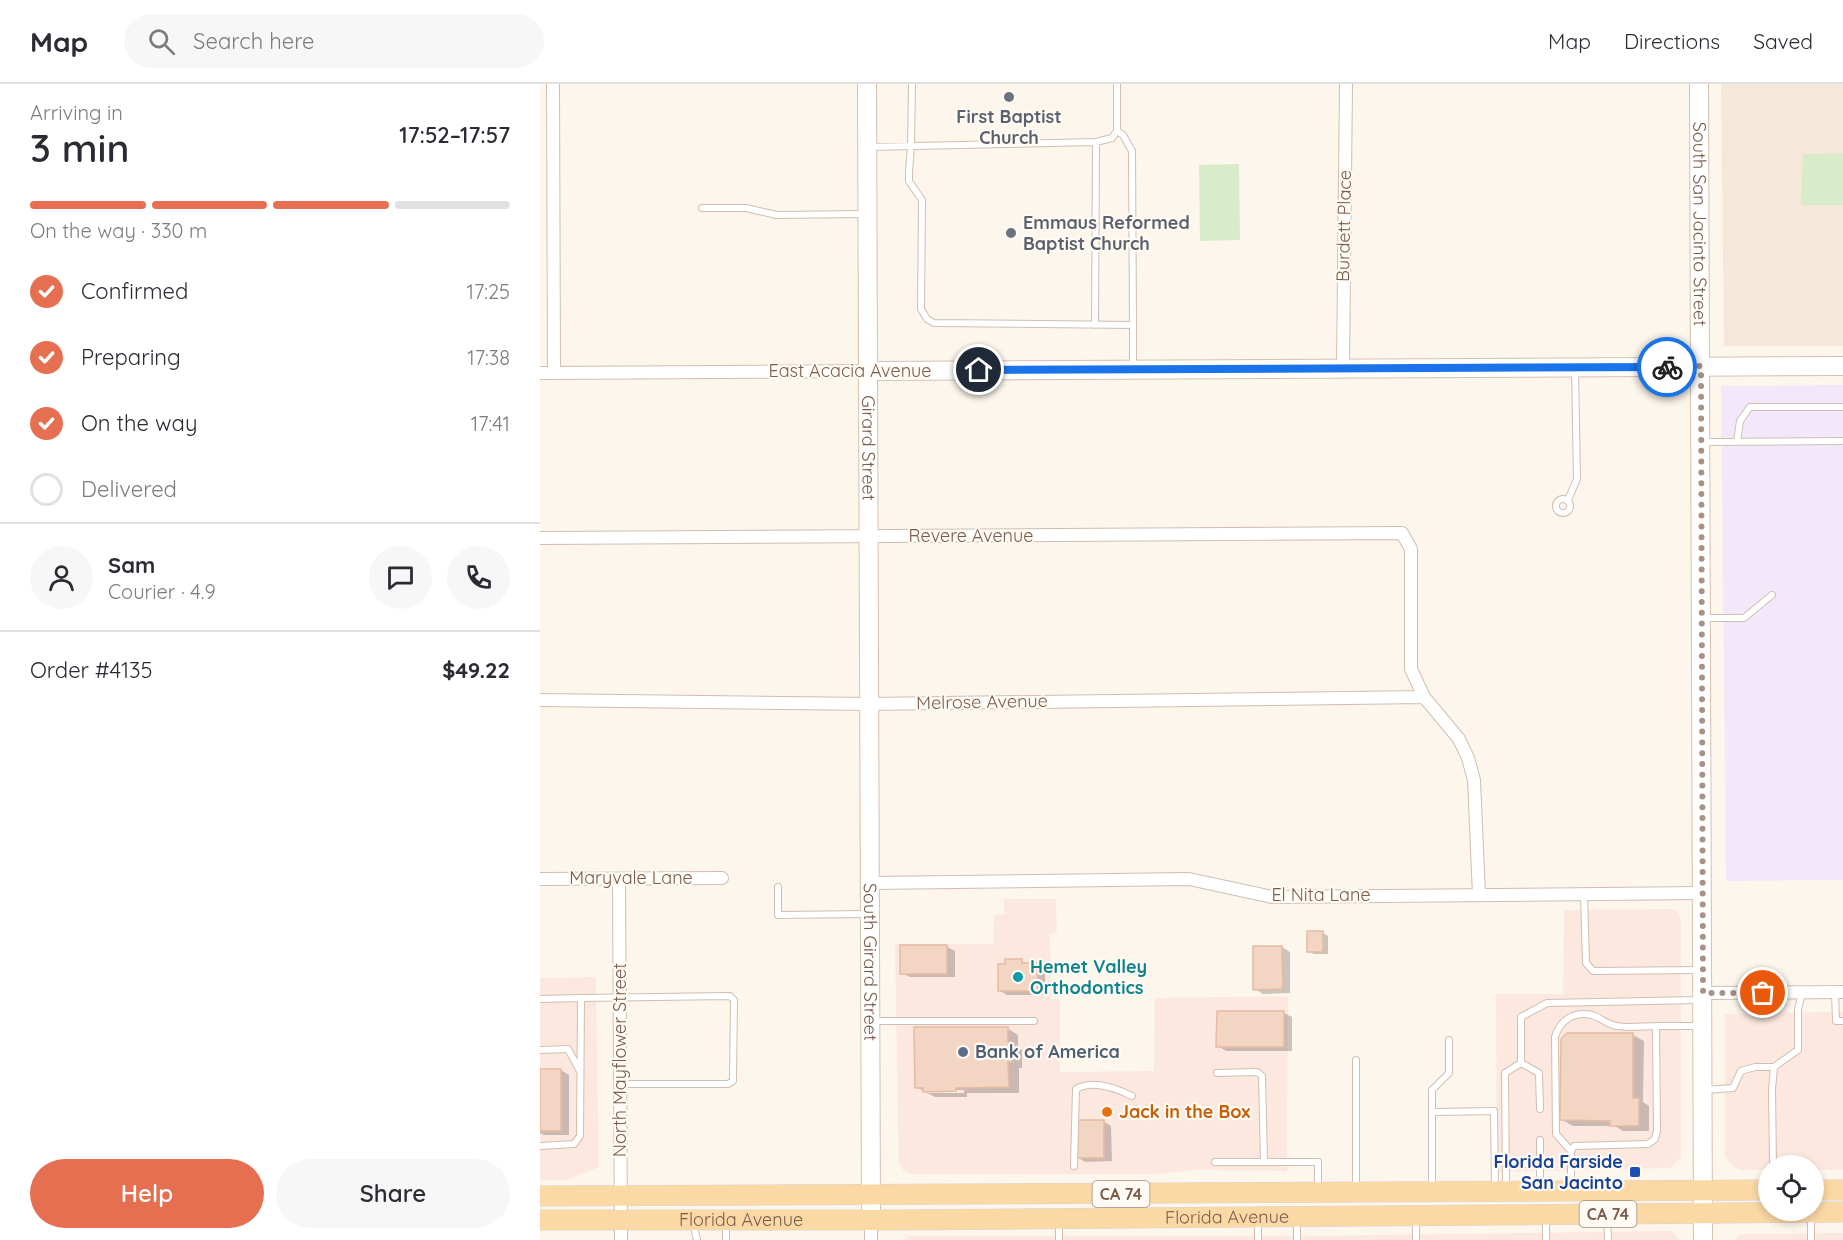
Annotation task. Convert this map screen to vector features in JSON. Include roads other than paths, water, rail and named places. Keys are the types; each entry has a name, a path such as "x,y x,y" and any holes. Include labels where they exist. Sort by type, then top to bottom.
{"main road":[{"name":"Florida Avenue","path":"540,1196 1758,1190"},
{"path":"1824,1190 1843,1190"},
{"name":"Florida Avenue","path":"1824,1213 1843,1212"},
{"name":"Florida Avenue","path":"540,1220 1758,1213"}],"street":[{"path":"553,84 554,373"},
{"name":"Girard Street","path":"867,84 869,704"},
{"name":"Burdett Place","path":"1343,368 1346,84"},
{"name":"South San Jacinto Street","path":"1699,84 1703,1240"},
{"name":"East Acacia Avenue","path":"540,373 1843,366"},
{"name":"Revere Avenue","path":"540,538 1402,533 1411,549 1411,669 1424,697"},
{"path":"1424,697 1459,739 1471,769 1474,780 1479,895"},
{"name":"Melrose Avenue","path":"540,700 869,704 1424,697"},
{"name":"South Girard Street","path":"869,704 871,1219"},
{"name":"Maryvale Lane","path":"540,879 722,878"},
{"name":"North Mayflower Street","path":"619,879 621,1240"},
{"name":"El Nita Lane","path":"869,883 1189,879 1272,897 1702,893"},
{"path":"1703,996 1839,992"},
{"path":"871,1219 871,1240"}],"lane":[{"path":"912,84 909,181 922,200 921,309 927,319 943,324 1133,325"},
{"path":"867,147 1096,141 1112,138 1117,131 1117,84"},
{"path":"1117,131 1123,135 1132,151 1133,369"},
{"path":"1095,325 1096,141"},
{"path":"702,208 746,208 777,215 868,214"},
{"path":"1568,500 1577,479 1575,367"},
{"path":"1737,442 1740,421 1750,407 1843,407"},
{"path":"1701,442 1843,441"},
{"path":"1701,618 1744,618 1772,595"},
{"path":"778,887 778,915 870,914"},
{"path":"1584,895 1586,963 1593,971 1703,970"},
{"path":"1702,1090 1733,1088 1741,1071 1755,1067 1774,1067 1798,1050 1798,1009 1803,992"},
{"path":"1839,992 1836,1021 1843,1021"},
{"path":"540,999 730,996 734,1000 733,1081 728,1084 620,1084"},
{"path":"1521,1063 1521,1017 1547,1003 1703,996"},
{"path":"540,1146 574,1144 580,1136 580,998"},
{"path":"1571,1191 1571,1150 1556,1134 1555,1037 1558,1028 1568,1018 1583,1015 1592,1015 1614,1026 1703,1026"},
{"path":"870,1021 1034,1021"},
{"path":"1571,1150 1574,1146 1579,1145 1648,1144 1655,1139 1657,1131 1656,1026"},
{"path":"1432,1192 1432,1090 1449,1073 1449,1041"},
{"path":"540,1050 568,1049 580,1071"},
{"path":"1356,1060 1356,1193"},
{"path":"1521,1063 1539,1073 1540,1109"},
{"path":"1500,1192 1506,1164 1505,1073 1521,1063"},
{"path":"1773,1155 1774,1067"},
{"path":"1217,1073 1257,1071 1262,1076 1264,1162"},
{"path":"1074,1166 1076,1089 1082,1085 1101,1085 1117,1088 1132,1096"},
{"path":"1432,1112 1494,1112 1500,1192"},
{"path":"1540,1140 1540,1191"},
{"path":"1215,1162 1318,1162 1318,1193"},
{"path":"1506,1164 1540,1164"},
{"path":"1546,1214 1546,1240"},
{"path":"1607,1214 1608,1240"},
{"path":"1416,1215 1416,1240"},
{"path":"1258,1216 1258,1240"},
{"path":"1297,1216 1297,1240"},
{"path":"1059,1218 1059,1240"},
{"path":"726,1219 726,1240"},
{"path":"693,1220 698,1240"},
{"path":"1811,1221 1811,1240"}],"place":[{"name":"First Baptist Church","path":"1009,97"},
{"name":"Emmaus Reformed Baptist Church","path":"1011,233"},
{"name":"Hemet Valley Orthodontics","path":"1018,977"},
{"name":"Bank of America","path":"963,1052"},
{"name":"Jack in the Box","path":"1107,1112"},
{"name":"Florida Farside San Jacinto","path":"1635,1172"}]}
